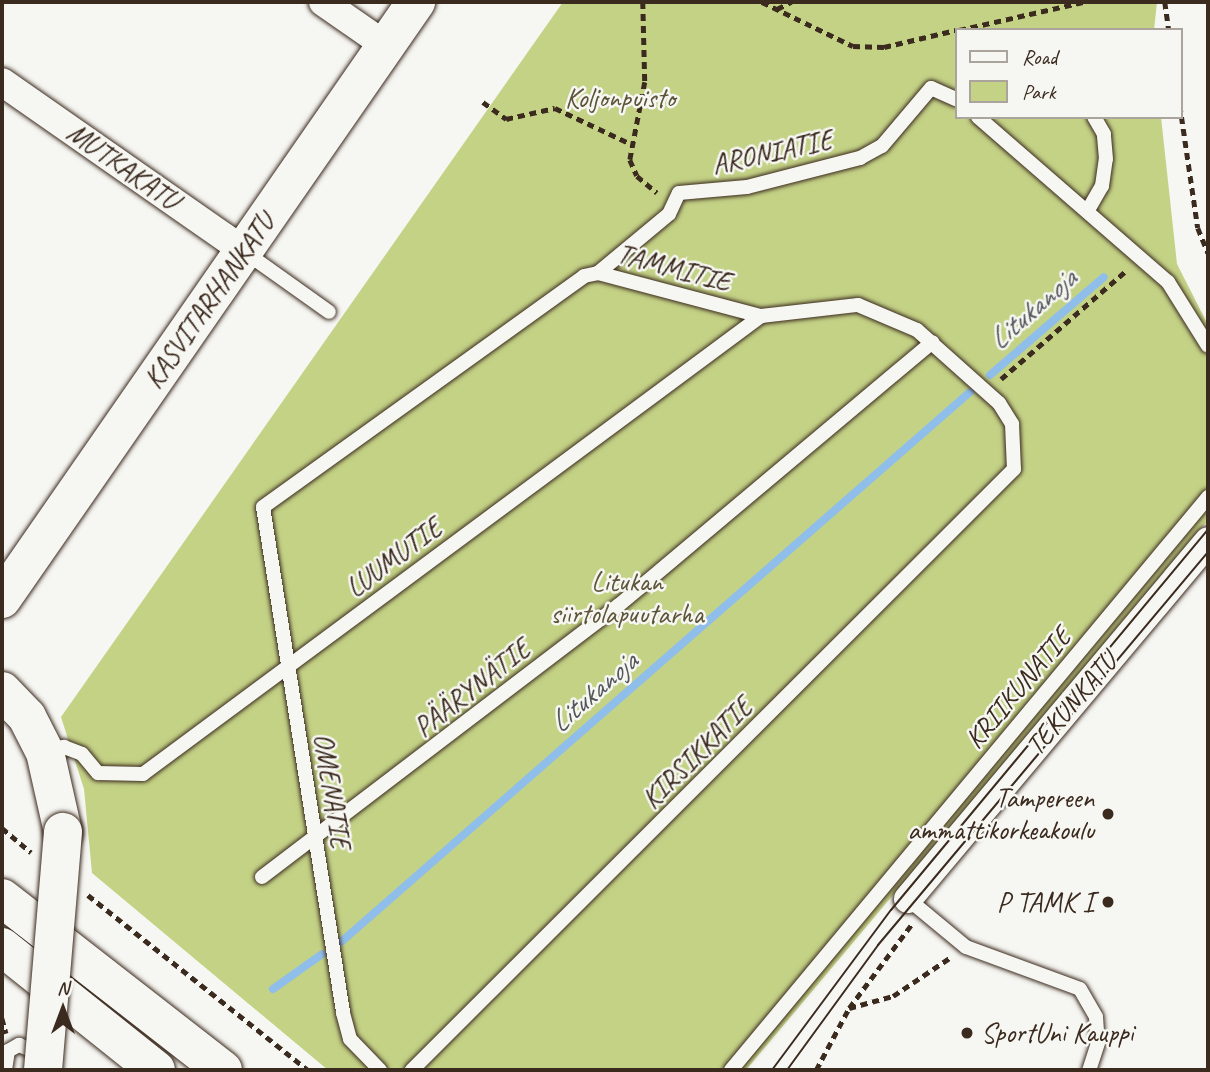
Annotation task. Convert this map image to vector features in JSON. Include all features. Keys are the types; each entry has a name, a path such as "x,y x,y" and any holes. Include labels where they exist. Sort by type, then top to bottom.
{"main road":[{"name":"KASVITARHANKATU","path":"2,599 416,2"},
{"path":"2,691 27,717 45,752 50,844 43,1070"},
{"path":"2,898 223,1070"},
{"path":"2,947 156,1070"}],"street":[{"path":"323,2 385,45"},
{"name":"MUTKAKATU","path":"2,82 244,251"},
{"name":"TEKUNKATU","path":"914,906 1208,541"}],"lane":[{"name":"ARONIATIE","path":"675,199 690,190 747,187 860,158 882,146 931,88 954,98"},
{"path":"980,119 1141,258 1188,307 1208,346"},
{"path":"1088,210 1102,186 1106,159 1104,134 1095,119"},
{"path":"598,273 669,214 675,199"},
{"path":"244,251 329,312"},
{"name":"TAMMITIE","path":"263,507 584,276 598,273 761,316 858,305 886,313 932,342 987,391 1012,424 1014,469"},
{"name":"LUUMUTIE","path":"45,752 64,747 82,754 98,773 143,774 761,316"},
{"name":"PÄÄRYNÄTIE","path":"262,877 316,839 619,605 932,342"},
{"name":"KIRSIKKATIE","path":"412,1070 1014,469"},
{"name":"KRIIKUNATIE","path":"731,1070 1208,498"},
{"name":"OMENATIE","path":"263,507 287,668 350,1039 380,1070"},
{"path":"914,906 966,947 1080,989 1096,1017 1098,1043 1089,1070"},
{"path":"5,1070 8,1051 19,1045 41,1053 58,1070"}],"path":[{"path":"643,2 645,82 633,145 637,176 650,190 675,199"},
{"path":"762,2 853,46 884,47 954,31"},
{"path":"776,9 791,2"},
{"path":"967,28 1083,2"},
{"path":"1165,2 1169,28"},
{"path":"483,102 506,119 555,108 633,145"},
{"path":"1182,119 1198,228 1208,253"},
{"path":"987,391 1141,258"},
{"path":"2,828 50,844"},
{"path":"81,890 308,1070"},
{"path":"816,1070 849,1008 914,906"},
{"path":"849,1008 893,996 966,947"}],"green space":[{"name":"Litukan siirtolapuutarha","path":"563,2 1157,2 1154,28 954,28 954,119 1161,119 1177,264 1208,325 1208,520 746,1070 328,1070 92,873 84,789 61,717"}],"waterway":[{"name":"Litukanoja","path":"990,375 1104,277"},
{"name":"Litukanoja","path":"341,942 970,392"},
{"path":"273,989 322,954"}],"tram line":[{"path":"772,1070 891,910 1208,530"},
{"path":"787,1070 878,945 1208,552"}],"place":[{"name":"Tampereen ammattikorkeakoulu","path":"1108,814"},
{"name":"P TAMK I","path":"1108,902"},
{"name":"SportUni Kauppi","path":"967,1033"}],"park label":[{"name":"Koljonpuisto","path":"620,98"}]}
